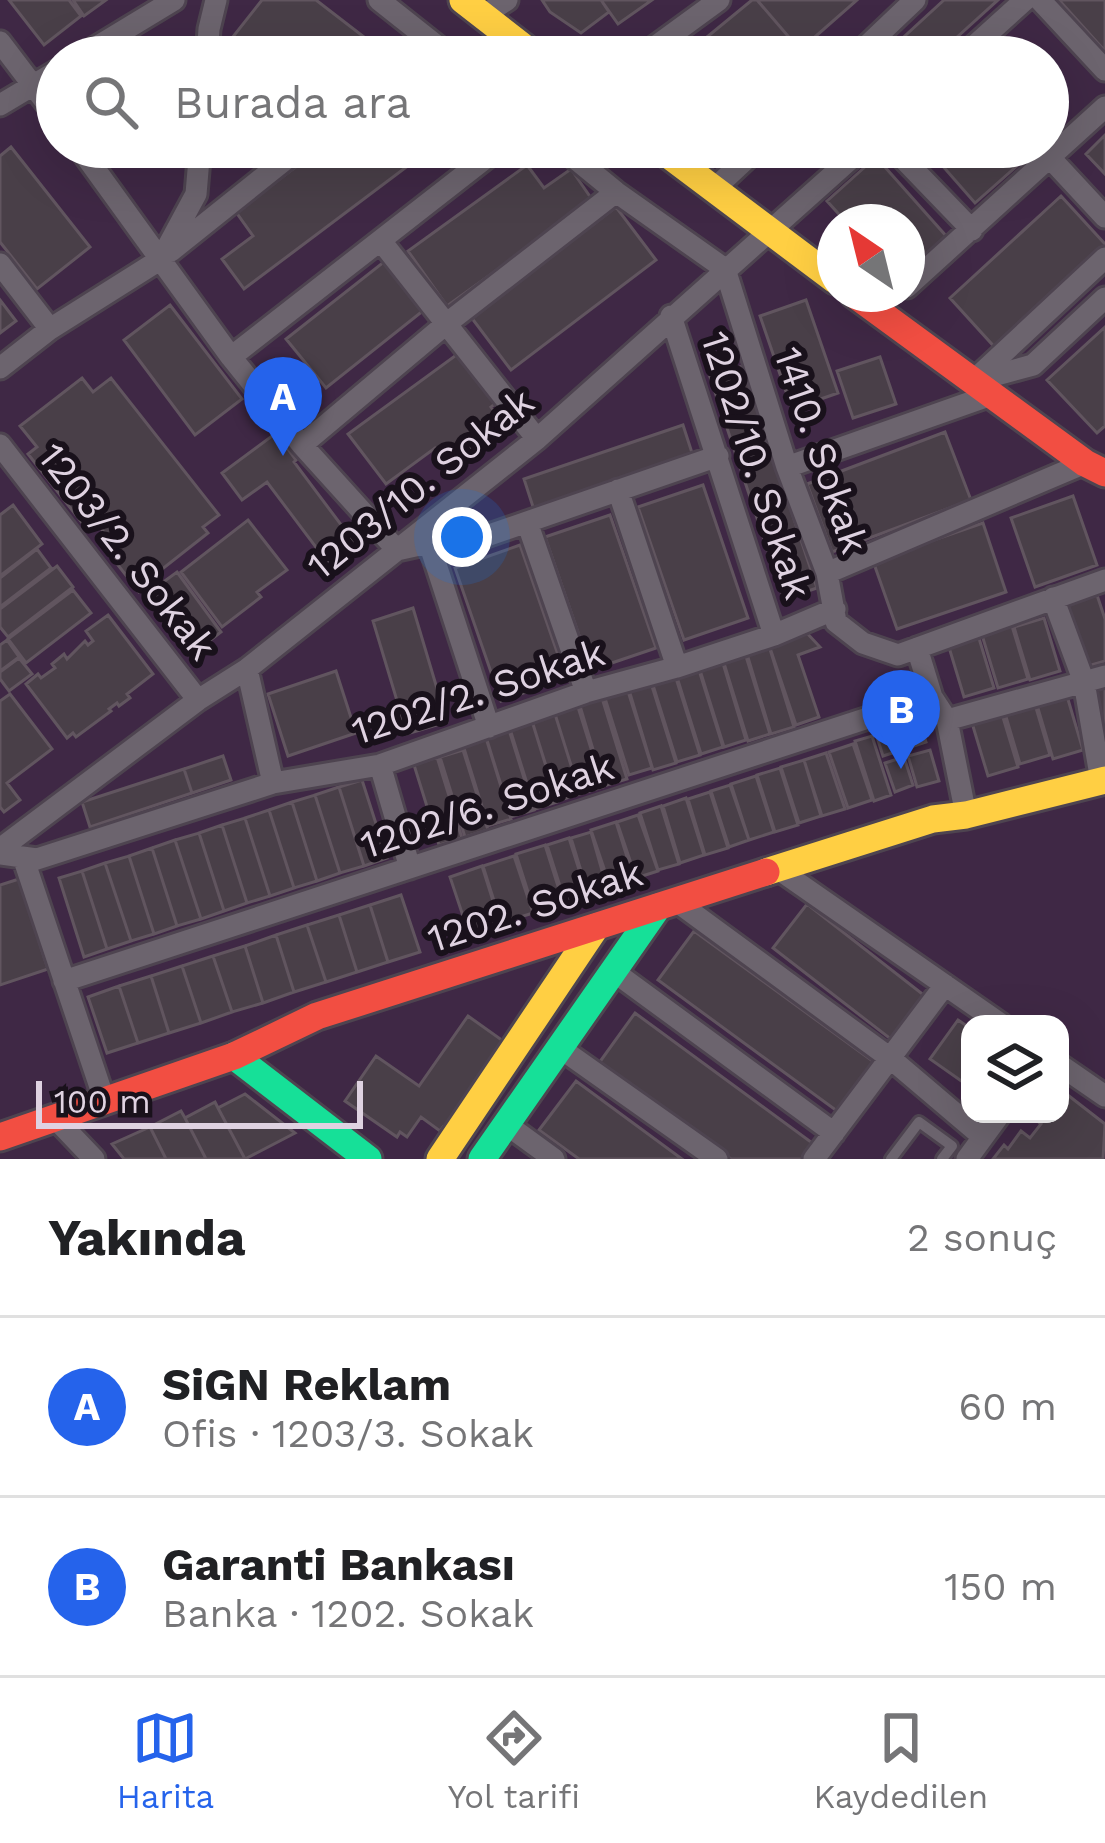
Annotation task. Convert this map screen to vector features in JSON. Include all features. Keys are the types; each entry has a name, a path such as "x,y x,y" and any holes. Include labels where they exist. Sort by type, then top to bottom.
{"street":[{"path":"115,36 174,0"},
{"path":"208,36 216,0"},
{"path":"380,0 425,36"},
{"path":"473,8 507,0"},
{"path":"670,36 719,0"},
{"path":"877,36 915,0"},
{"path":"985,36 1025,0"},
{"path":"1040,0 1105,70"},
{"path":"473,8 509,36"},
{"path":"0,42 36,89"},
{"path":"0,105 36,83"},
{"path":"1069,134 1105,107"},
{"path":"94,168 231,357 302,446 397,550 469,542 718,455"},
{"path":"161,259 196,194 198,168"},
{"path":"0,368 50,329 161,259 275,168"},
{"path":"231,357 473,168"},
{"path":"587,168 725,269"},
{"path":"687,168 817,267"},
{"path":"715,188 736,168"},
{"name":"1203/10. Sokak","path":"8,853 537,439 841,168"},
{"path":"912,168 972,230"},
{"path":"925,271 1030,168"},
{"path":"1060,168 1105,218"},
{"path":"302,446 446,324 616,192"},
{"path":"381,241 537,439"},
{"path":"981,389 1105,258"},
{"path":"0,264 50,329"},
{"name":"1410. Sokak","path":"725,269 827,573 836,622 863,643 898,656 916,648"},
{"path":"788,467 1033,365 1105,298"},
{"path":"899,312 981,389 1095,468"},
{"name":"1202/10. Sokak","path":"671,316 773,635"},
{"name":"1203/2. Sokak","path":"0,446 198,700"},
{"path":"827,573 1095,468"},
{"path":"618,490 677,667"},
{"path":"527,522 586,692"},
{"path":"429,543 489,727"},
{"path":"966,815 946,720 932,697 916,648 1105,580"},
{"path":"1053,598 1094,679 1103,781"},
{"name":"1202/2. Sokak","path":"8,853 37,860 272,782 380,765 586,692 773,635 835,608"},
{"path":"247,669 272,782"},
{"path":"946,720 1094,679"},
{"name":"1202/6. Sokak","path":"64,981 932,697"},
{"path":"380,765 410,868"},
{"name":"1202. Sokak","path":"0,1137 234,1056 317,1016 934,819 1103,781"},
{"path":"8,853 64,981 104,1100"},
{"path":"778,868 988,1015"},
{"path":"482,1159 613,971 667,904 890,1058 983,1137"},
{"path":"440,1159 596,927"},
{"path":"613,971 834,1133"},
{"path":"814,1159 945,985"},
{"path":"560,1048 717,1159"},
{"path":"234,1056 368,1159"},
{"path":"1069,1071 1105,1096"},
{"path":"54,1117 94,1159"},
{"path":"967,1159 993,1123"},
{"path":"506,1124 554,1159"}],"lane":[{"path":"891,1159 919,1122 952,1146 942,1159"}],"shaded area":[{"path":"0,0 1105,0 1105,1159 0,1159"}],"building":[{"path":"9,0 69,0 81,16 55,36 37,36"},
{"path":"73,0 106,0 84,16"},
{"path":"262,0 316,0 363,36 234,36"},
{"path":"542,0 601,0 609,12 581,33 550,12"},
{"path":"601,0 652,0 618,24"},
{"path":"757,0 788,36 708,36"},
{"path":"757,0 857,0 816,36 788,36"},
{"path":"944,0 998,0 958,36 905,36"},
{"path":"1059,0 1105,0 1105,51"},
{"path":"1105,135 1105,174 1086,154"},
{"path":"11,147 90,247 37,289 0,242 0,156"},
{"path":"294,168 405,168 244,289 222,259 253,236 236,212"},
{"path":"523,168 529,168 544,188 571,169 593,201 447,306 408,251"},
{"path":"864,168 886,168 918,204 827,201"},
{"path":"944,168 1015,168 975,203"},
{"path":"1061,196 1105,244 1105,256 1000,353 950,298"},
{"path":"616,207 656,260 511,370 471,317"},
{"path":"925,212 947,237 925,257"},
{"path":"385,261 424,310 326,388 286,339"},
{"path":"0,300 16,321 0,333"},
{"path":"806,300 838,393 792,409 760,316"},
{"path":"170,305 242,399 195,435 124,340"},
{"path":"1105,327 1105,426 1097,433 1047,380"},
{"path":"459,353 496,403 491,407 504,425 448,466 435,448 386,484 348,434"},
{"path":"880,357 896,404 853,418 837,371"},
{"path":"743,366 817,588 784,599 710,377"},
{"path":"82,378 93,392 111,378 219,515 203,527 208,533 139,592 114,560 121,554 92,517 83,524 28,454 37,447 20,426"},
{"path":"683,425 694,459 535,513 524,479"},
{"path":"945,432 971,500 832,552 807,484"},
{"path":"276,433 354,542 327,562 267,482 242,500 222,473"},
{"path":"703,485 748,618 684,640 638,507"},
{"path":"1073,496 1097,565 1035,587 1011,518"},
{"path":"13,505 42,544 0,576 0,515"},
{"path":"610,515 656,648 591,670 545,537"},
{"path":"248,520 287,570 222,627 181,572"},
{"path":"983,523 1006,592 897,629 873,561"},
{"path":"520,545 566,678 501,701 455,568"},
{"path":"37,549 51,568 0,607 0,578"},
{"path":"57,566 73,587 8,637 0,627 0,609"},
{"path":"177,572 221,632 190,656 144,596"},
{"path":"73,590 91,613 26,663 8,639"},
{"path":"1097,595 1105,619 1105,661 1088,666 1064,606"},
{"path":"413,608 447,722 407,734 373,621"},
{"path":"108,615 153,674 127,694 130,698 76,737 73,733 67,738 26,684 55,668 52,664 64,654 67,659 85,641 88,645 93,641 86,631"},
{"path":"1044,618 1060,671 1030,680 1014,627"},
{"path":"1012,626 1028,679 998,688 982,635"},
{"path":"804,630 820,647 798,655 819,717 796,725 768,642"},
{"path":"978,635 994,688 964,697 948,644"},
{"path":"7,640 19,657 0,671 0,645"},
{"path":"769,646 794,727 771,734 747,654"},
{"path":"745,653 770,734 748,741 723,660"},
{"path":"19,658 32,674 9,691 0,672"},
{"path":"722,660 746,740 724,747 699,667"},
{"path":"698,667 723,747 701,754 676,674"},
{"path":"336,671 356,733 288,756 268,694"},
{"path":"675,675 700,755 677,762 652,682"},
{"path":"1105,681 1105,732 1091,685"},
{"path":"651,683 676,763 653,770 629,690"},
{"path":"627,688 652,768 629,775 604,695"},
{"path":"10,694 52,749 7,783 20,800 4,812 0,807 0,701"},
{"path":"1067,696 1083,750 1053,759 1037,705"},
{"path":"602,698 627,779 604,786 580,706"},
{"path":"1034,701 1050,755 1020,764 1004,710"},
{"path":"578,707 603,787 580,794 555,714"},
{"path":"555,714 580,794 557,801 532,721"},
{"path":"1002,714 1018,767 988,776 972,723"},
{"path":"532,721 557,802 535,809 510,729"},
{"path":"920,723 926,742 883,756 877,737"},
{"path":"509,730 534,810 511,817 486,737"},
{"path":"872,736 891,795 874,801 855,741"},
{"path":"486,738 511,819 488,826 463,745"},
{"path":"853,744 872,800 848,808 829,752"},
{"path":"463,750 488,830 465,837 440,757"},
{"path":"930,750 939,781 917,787 908,756"},
{"path":"826,753 845,809 822,816 804,760"},
{"path":"223,756 231,780 192,793 184,769"},
{"path":"437,757 462,838 439,845 414,765"},
{"path":"904,757 913,785 895,792 885,763"},
{"path":"804,760 821,816 799,823 781,767"},
{"path":"780,768 798,825 775,832 757,775"},
{"path":"184,769 192,793 90,827 82,802"},
{"path":"756,776 774,832 749,840 731,784"},
{"path":"362,780 387,858 364,866 339,787"},
{"path":"730,785 749,840 729,847 711,791"},
{"path":"339,787 364,866 340,873 315,795"},
{"path":"710,792 728,848 705,855 688,799"},
{"path":"315,795 340,873 317,881 292,802"},
{"path":"686,798 704,855 680,863 663,806"},
{"path":"292,802 317,881 294,888 269,810"},
{"path":"661,806 679,864 658,870 640,813"},
{"path":"269,810 294,888 270,896 245,818"},
{"path":"638,815 658,871 636,878 617,822"},
{"path":"245,818 270,896 247,903 222,825"},
{"path":"616,822 634,879 610,886 591,830"},
{"path":"222,825 247,903 224,911 199,833"},
{"path":"591,832 607,888 588,894 571,838"},
{"path":"199,833 224,911 201,919 175,840"},
{"path":"569,838 587,895 565,902 547,845"},
{"path":"175,840 201,919 177,926 152,848"},
{"path":"545,845 563,902 534,911 516,854"},
{"path":"152,848 177,926 154,934 129,856"},
{"path":"129,856 154,934 131,941 105,863"},
{"path":"514,856 533,913 501,923 483,866"},
{"path":"105,863 131,941 107,949 82,871"},
{"path":"482,866 500,923 469,934 450,877"},
{"path":"82,871 107,949 84,957 59,878"},
{"path":"19,879 48,969 0,985 0,885"},
{"path":"401,895 420,952 388,962 370,905"},
{"path":"807,904 925,996 892,1040 773,948"},
{"path":"370,905 388,962 357,972 339,915"},
{"path":"339,915 357,972 326,982 307,925"},
{"path":"307,925 326,982 294,992 276,935"},
{"path":"694,931 874,1062 837,1111 658,980"},
{"path":"276,935 294,992 263,1003 245,946"},
{"path":"245,946 263,1003 232,1012 213,956"},
{"path":"213,956 232,1012 201,1023 182,966"},
{"path":"182,966 201,1023 169,1033 151,976"},
{"path":"151,976 169,1033 138,1043 119,986"},
{"path":"119,986 138,1043 107,1053 88,997"},
{"path":"635,1013 815,1145 804,1159 731,1159 599,1063"},
{"path":"468,1016 506,1043 446,1129 440,1131 421,1117 407,1137 400,1132 397,1137 345,1101 376,1056 419,1086"},
{"path":"958,1020 961,1022 961,1081 930,1059"},
{"path":"576,1081 682,1159 579,1159 539,1130"},
{"path":"245,1094 295,1133 245,1159 218,1108"},
{"path":"1069,1096 1105,1124 1103,1159 993,1159 1021,1131 1030,1138 1041,1124 1069,1123"},
{"path":"215,1102 245,1159 206,1159 185,1118"},
{"path":"181,1111 206,1159 166,1159 150,1127"},
{"path":"150,1127 166,1159 124,1159 112,1144"}],"traffic: fast":[{"path":"482,1159 658,907"},
{"path":"234,1056 368,1159"}],"traffic: slow":[{"path":"463,0 509,36"},
{"path":"686,168 817,266"},
{"path":"766,872 933,819 1105,780"},
{"path":"440,1159 596,927"}],"traffic: jam":[{"path":"879,312 1105,473"},
{"path":"0,1137 234,1056 317,1016 766,872"}],"place":[{"name":"SiGN Reklam","path":"283,456"},
{"name":"Garanti Bankası","path":"901,769"}]}
